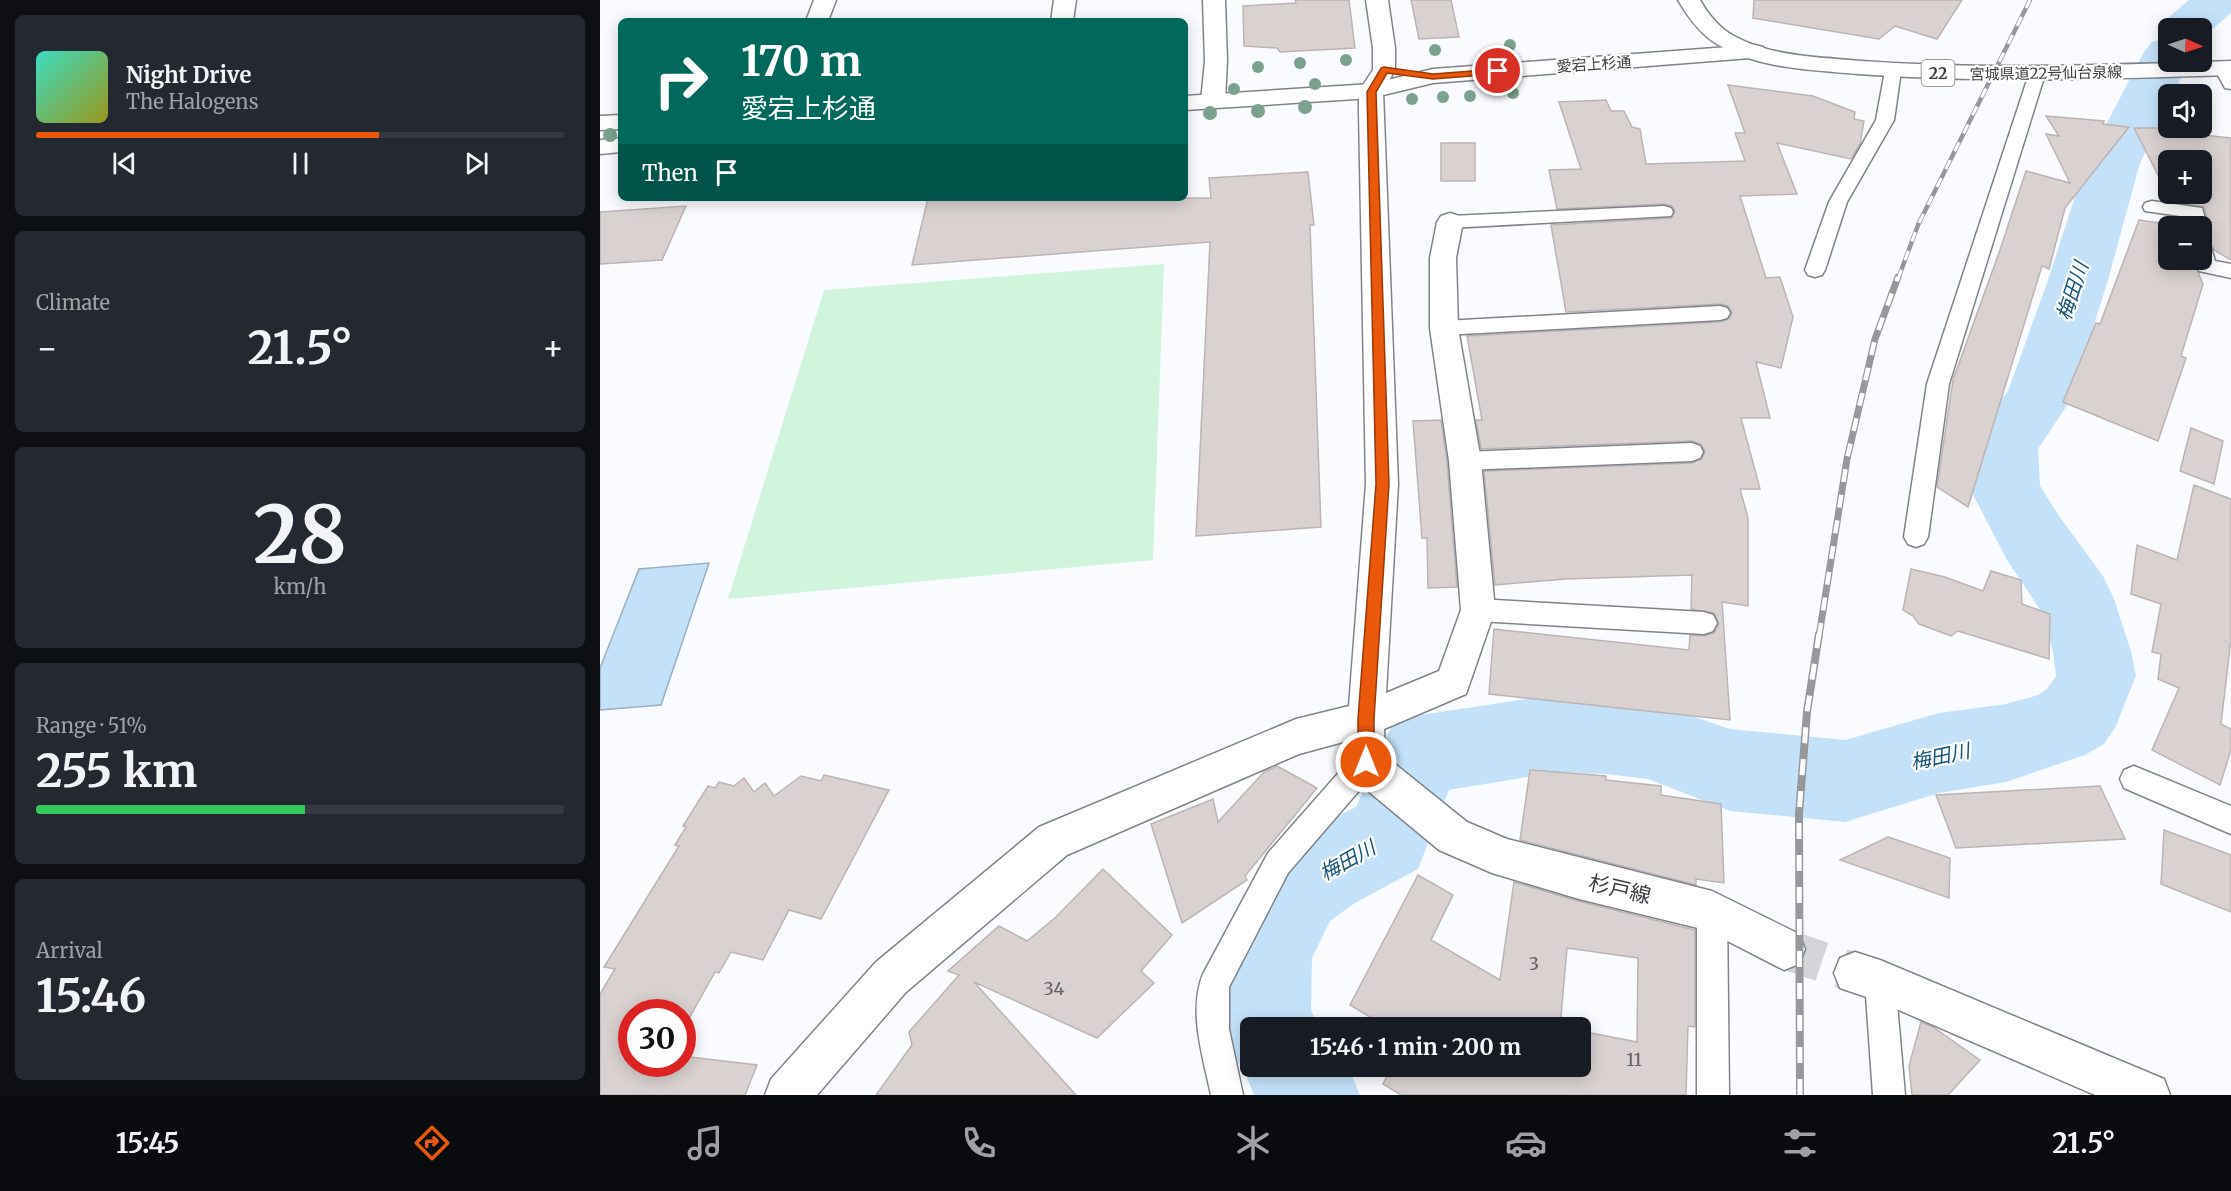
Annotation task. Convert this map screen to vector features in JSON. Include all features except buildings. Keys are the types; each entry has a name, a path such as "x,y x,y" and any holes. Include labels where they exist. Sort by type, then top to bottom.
{"street":[{"path":"818,18 825,0"},
{"path":"1062,18 1065,0"},
{"path":"1214,0 1214,90"},
{"path":"1371,768 1366,719 1382,484 1378,81 1384,48 1377,0"},
{"name":"22","path":"1689,0 1714,33 1732,44 1755,52"},
{"name":"愛宕上杉通","path":"1188,83 1214,90 1378,81 1755,52"},
{"name":"宮城県道22号仙台泉線","path":"1755,52 1828,65 1960,74 2187,69 2228,73"},
{"name":"愛宕上杉通","path":"1188,102 1214,90"},
{"path":"600,123 618,122"},
{"path":"600,147 618,145"},
{"path":"787,1095 891,977 1053,841 1296,737 1366,719 1453,682 1478,610 1465,461 1444,328 1443,258 1450,222"},
{"name":"杉戸線","path":"1371,768 1453,836 1506,859 1579,879 1712,910 1785,949"},
{"path":"1867,977 2148,1095"}],"lane":[{"path":"1815,270 1838,202 1885,120 1893,71"},
{"path":"1916,537 1938,384 2037,74"},
{"path":"2152,207 2195,212 2196,216"},
{"path":"1450,222 1664,212"},
{"path":"2212,267 2231,272"},
{"path":"1444,328 1720,313"},
{"path":"1465,461 1692,452"},
{"path":"1478,610 1704,623"},
{"path":"1227,1095 1213,1029 1214,985 1278,863 1371,768"},
{"path":"2134,779 2231,820"},
{"path":"1712,910 1713,1095"},
{"path":"1867,977 1889,1095"}],"green space":[{"path":"1164,264 1153,560 728,599 824,290"}],"water":[{"path":"709,563 661,705 600,710 600,668 639,569"}],"waterway":[{"name":"梅田川","path":"2197,18 2218,0"},
{"name":"梅田川","path":"1265,1017 1263,1013 1266,954 1298,889 1323,871 1387,838 1421,755 1558,733 1606,735 1648,740 1730,770 1845,781 1939,753 2006,743 2056,728 2075,717 2086,702 2096,676 2092,651 2076,599 2033,538 2005,489 2004,444 2037,401 2078,280 2113,163 2159,72"},
{"path":"1411,732 1421,755"},
{"name":"梅田川","path":"1298,1077 1310,1095"}],"tunnel":[{"path":"1784,949 1855,973"}],"railway":[{"path":"1898,279 1918,225 2030,0"},
{"path":"1819,636 1847,459 1875,339 1898,277"},
{"path":"1800,1095 1799,814 1807,712 1819,634"}],"route":[{"path":"1366,762 1366,719 1382,484 1371,92 1384,70 1433,76 1498,71"}]}
